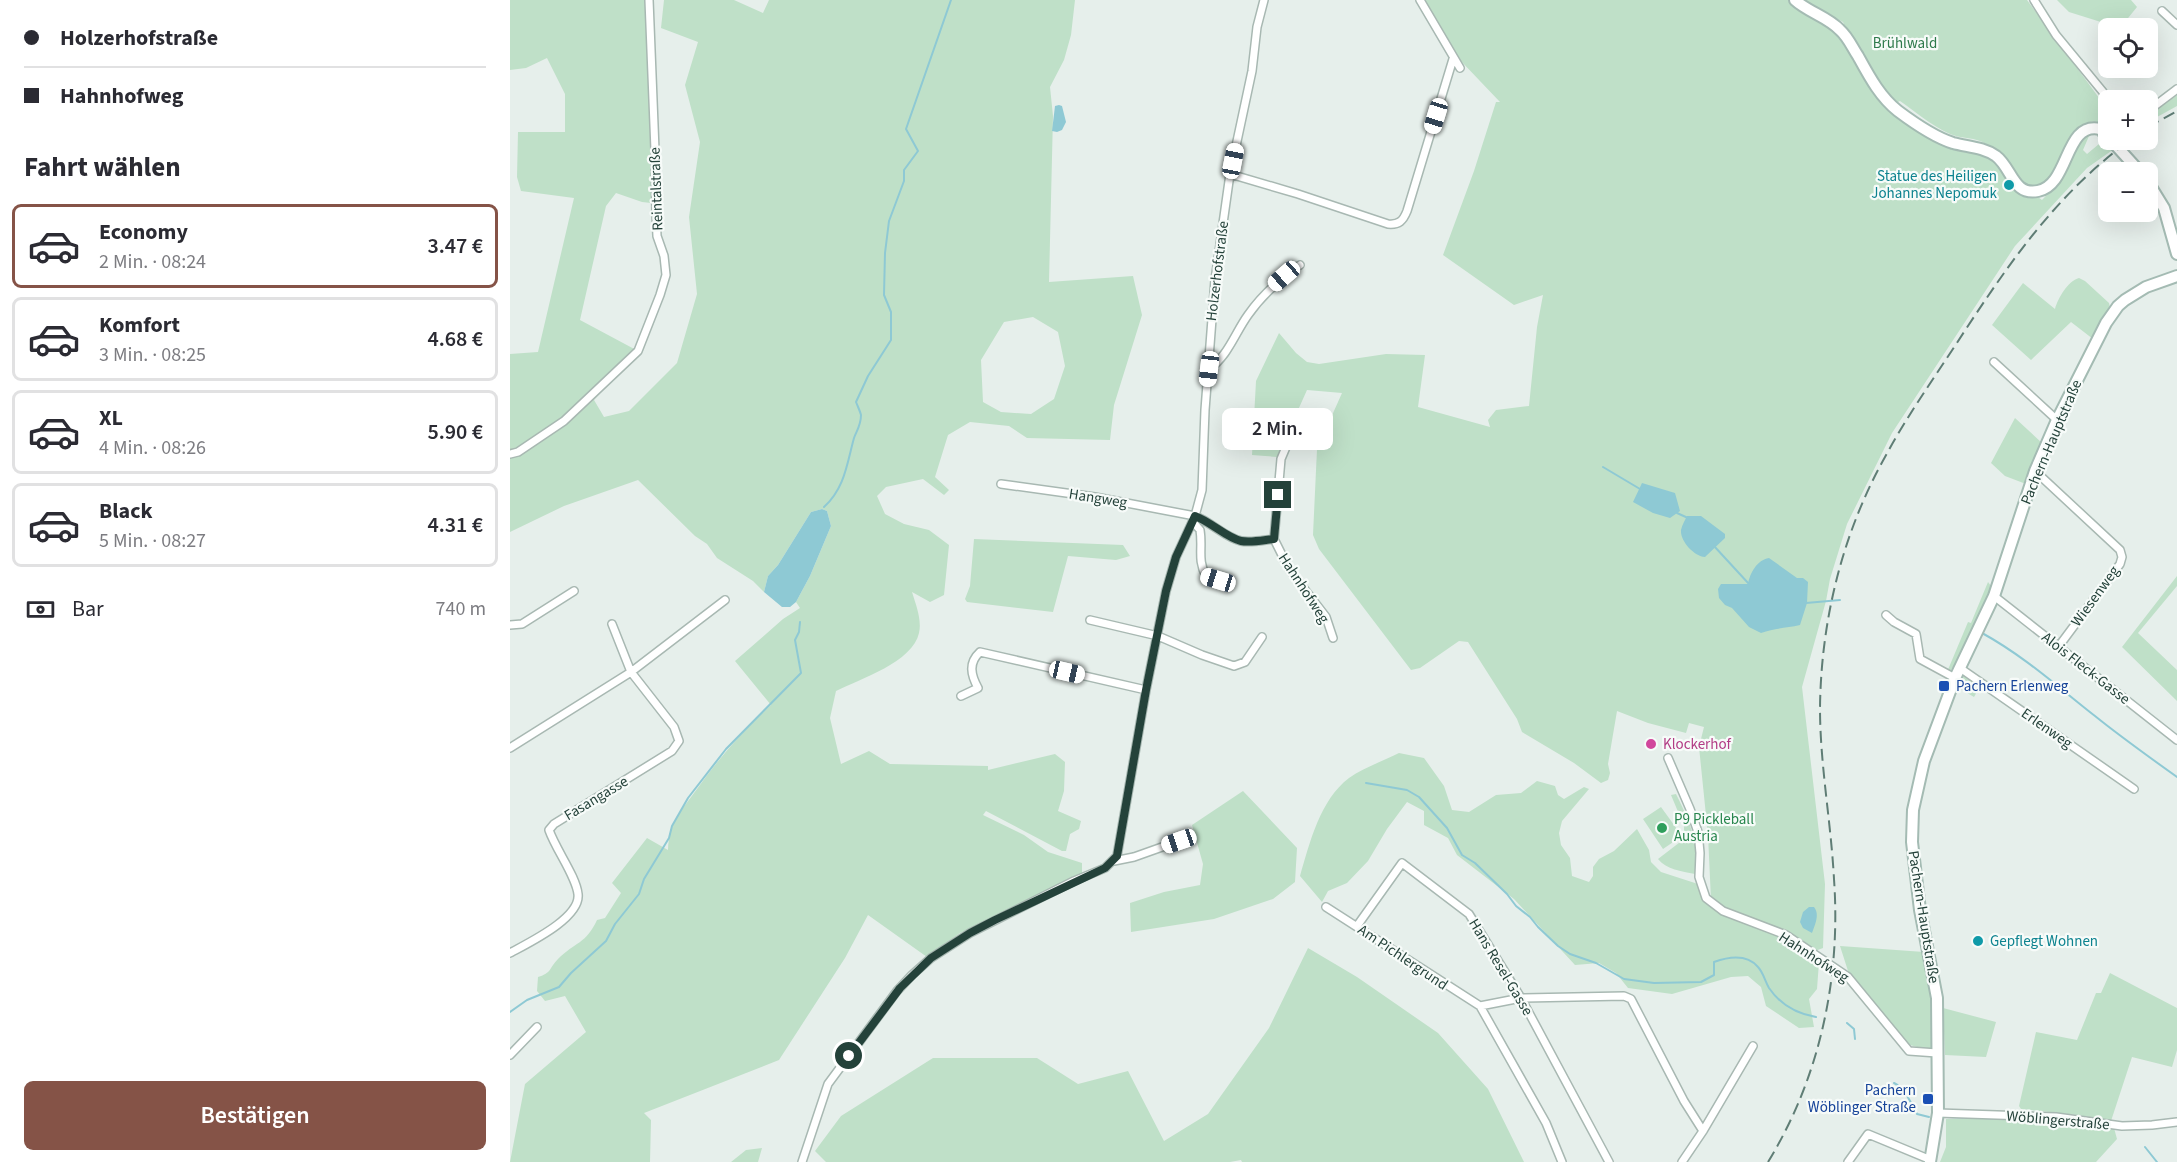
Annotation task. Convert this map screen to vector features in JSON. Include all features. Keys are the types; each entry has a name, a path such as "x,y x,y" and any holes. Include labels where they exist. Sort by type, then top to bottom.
{"main road":[{"path":"1795,0 1839,28 1847,37 1873,83 1897,110 1953,143 1987,150 1999,159 2020,188 2031,192 2049,187 2081,132 2091,128 2098,130"},
{"path":"2121,150 2132,162"},
{"path":"2158,198 2164,208 2177,254"},
{"name":"Pachern-Hauptstraße","path":"1930,1161 1938,1113 1937,998 1907,841 1917,785 1930,744 1958,673 1994,596 2035,471 2057,420 2106,323 2118,306 2146,287 2177,276"}],"street":[{"name":"Reintalstraße","path":"510,454 518,452 564,421 638,351 660,295 666,275 664,256 657,236 656,150 649,0"},
{"name":"Holzerhofstraße","path":"1113,861 1118,851 1166,591 1194,519 1204,478 1205,410 1215,280 1230,174 1252,71 1257,27 1264,0"},
{"path":"1420,0 1460,68"},
{"path":"2034,0 2056,35 2101,90"},
{"path":"2162,11 2177,25"},
{"path":"1230,174 1395,225 1404,219 1453,59"},
{"path":"2158,103 2177,89"},
{"name":"Holzerhofstraße","path":"1209,369 1220,362 1248,314 1274,285 1300,265"},
{"path":"1995,363 2057,420"},
{"name":"Hahnhofweg","path":"1298,421 1281,459 1274,539 1289,570 1326,617 1333,638"},
{"name":"Wiesenweg","path":"2035,471 2120,550 2122,557 2120,564 2058,646"},
{"name":"Hangweg","path":"1001,484 1095,496 1194,519"},
{"path":"1194,519 1200,530 1201,567 1206,576 1218,580"},
{"name":"Hahnhofweg","path":"1194,519 1208,521 1242,541 1274,539"},
{"path":"510,626 522,624 574,591"},
{"name":"Alois Fleck-Gasse","path":"1994,596 2177,740"},
{"path":"510,747 631,672 725,600"},
{"path":"1886,615 1916,634 1920,659 1958,673"},
{"path":"1090,620 1158,636 1234,666 1245,662 1262,637"},
{"name":"Fasangasse","path":"510,953 555,928 577,903 578,894 574,882 549,830 554,824 672,751 679,741 674,727 631,672 612,624"},
{"path":"961,696 978,688 971,665 974,657 980,652 1146,690"},
{"name":"Erlenweg","path":"1958,673 2134,789"},
{"name":"Hahnhofweg","path":"1668,758 1698,832 1699,877 1706,898 1723,911 1786,935 1854,982 1910,1051 1937,1053"},
{"path":"802,1162 828,1084 897,991 931,958 970,933 1105,868 1113,861 1179,841"},
{"name":"Hans Resel-Gasse","path":"1357,926 1402,863 1469,914 1521,998 1609,1162"},
{"name":"Am Pichlergrund","path":"1326,907 1480,1006 1546,1123 1562,1162"},
{"path":"1480,1006 1521,998 1624,996 1631,999 1684,1101 1703,1131"},
{"path":"510,1055 537,1027"},
{"path":"1682,1162 1753,1046"},
{"name":"Wöblingerstraße","path":"1938,1113 2056,1117 2122,1126 2177,1122"},
{"path":"1848,1162 1868,1134 1930,1161"}],"green space":[{"path":"510,0 649,0 655,150 651,203 616,193 606,206 580,320 638,351 594,400 604,417 629,411 677,363 697,294 689,217 700,142 685,85 698,42 661,28 664,0 734,0 763,13 769,0 1075,0 1071,35 1064,60 1050,87 1053,116 1049,282 1133,276 1142,315 1114,405 1110,440 1027,438 1009,426 970,422 948,435 935,477 949,490 944,495 923,479 886,487 877,496 885,514 904,524 929,530 949,545 944,595 930,602 912,592 920,623 915,643 896,661 836,691 830,718 841,764 869,751 890,764 988,766 988,770 1055,754 1065,762 1064,791 1058,811 1081,821 1079,829 1070,834 1066,851 986,811 983,815 1024,835 1048,852 1082,863 1082,874 960,933 927,957 868,915 845,958 779,1060 644,1113 651,1120 650,1162 510,1162 525,1084 586,1032 565,996 545,1001 537,991 538,977 548,972 564,953 589,934 597,920 605,918 621,893 612,883 647,838 668,850 671,832 681,810 741,735 771,705 735,661 783,619 800,608 796,602 810,576 831,526 827,511 822,509 811,512 778,565 768,576 764,592 753,581 717,558 707,544 695,536 638,480 564,506 510,532 510,354 538,352 574,198 521,191 517,177 518,132 565,132 565,94 547,58 526,68 510,70","holes":["1033,317 1058,332 1065,366 1054,399 1031,414 1001,412 983,402 981,360 1004,322"]},
{"path":"1422,0 1790,0 1833,28 1900,115 1990,157 2008,182 2018,191 2042,200 2058,183 2081,137 2089,136 2083,150 2087,154 2098,145 2098,150 2113,150 2087,168 2015,246 1892,433 1847,524 1802,687 1825,884 1823,948 1815,951 1731,913 1711,900 1708,835 1699,747 1704,727 1689,723 1686,733 1648,723 1617,711 1608,764 1610,773 1608,780 1601,783 1574,763 1522,732 1517,719 1468,642 1459,641 1420,668 1411,670 1319,549 1313,535 1317,449 1342,393 1307,390 1277,457 1252,455 1256,381 1279,333 1307,362 1319,364 1386,354 1425,355 1418,407 1490,427 1488,420 1496,410 1529,406 1537,327 1543,295 1514,305 1443,255 1496,102 1500,102 1459,59"},
{"name":"Brühlwald","path":"1802,0 2027,0 2098,96 2098,123 2087,123 2073,135 2052,177 2036,186 2028,185 2012,174 1986,144 1950,134 1930,123 1900,101 1894,104 1849,36 1843,22"},
{"path":"2057,0 2131,0 2137,7 2128,18 2098,18 2098,21 2069,12"},
{"path":"2177,95 2177,106 2158,116 2158,108"},
{"path":"2079,278 2109,303 2110,308 2093,339 2071,322 2031,360 1992,325 2023,283 2055,309 2064,290"},
{"path":"2015,418 2042,443 2026,484 2005,476 1991,463"},
{"path":"974,539 1123,545 1130,556 1116,560 1068,556 1053,612 967,602 965,599 970,586"},
{"path":"2177,576 2177,586 2138,633 2177,670 2177,701 2122,647"},
{"path":"1988,582 1991,586 1967,648 1947,672 1968,622 1971,623"},
{"path":"1964,674 1981,685 1974,697 1957,687"},
{"path":"1399,753 1424,758 1444,786 1452,810 1469,812 1496,795 1521,793 1537,781 1555,786 1558,795 1564,799 1584,787 1589,789 1562,821 1559,833 1561,845 1570,858 1572,876 1589,882 1593,876 1593,867 1599,859 1614,851 1637,829 1649,850 1651,862 1661,872 1698,884 1706,902 1720,914 1784,937 1819,962 1817,989 1809,999 1814,1027 1799,1028 1766,1006 1761,987 1748,976 1731,977 1672,994 1628,988 1616,973 1599,963 1575,965 1514,899 1457,855 1448,838 1424,825 1424,811 1407,802 1368,861 1347,883 1328,891 1322,902 1300,876 1312,836 1323,810 1339,787 1349,778"},
{"path":"1243,791 1297,848 1295,882 1273,899 1214,919 1131,932 1130,903 1164,892 1200,885 1203,864 1192,825"},
{"path":"1676,794 1695,842 1695,874 1670,868 1658,859 1684,839 1684,826 1671,795"},
{"name":"P9 Pickleball Austria","path":"1661,807 1682,836 1663,849 1643,819"},
{"path":"1840,946 1924,952 1933,998 1934,1048 1928,1050 1910,1045 1893,1028 1849,974"},
{"path":"1308,948 1357,977 1438,1033 1488,1089 1524,1162 1242,1162 1241,1160 1230,1162 826,1162 815,1151 841,1116 933,1058 1037,1058 1078,1084 1128,1071 1164,1141 1208,1114 1269,1028"},
{"path":"2110,973 2177,1008 2177,1050 2172,1067 2132,1057 2111,1121 2021,1109 2019,1106 2036,1032 2077,1040 2096,993 2101,993"},
{"path":"1943,1008 1996,1022 1986,1057 1945,1055"},
{"path":"1946,1119 2066,1120 2114,1128 2117,1139 2096,1162 1940,1162 1946,1147"},
{"path":"762,1148 758,1162 731,1162 746,1150"}],"water":[{"path":"1055,106 1062,106 1066,122 1062,130 1057,132 1052,131"},
{"path":"1642,483 1675,493 1680,511 1670,518 1653,513 1633,502"},
{"path":"822,509 827,511 831,526 810,576 796,602 790,607 782,607 764,592 768,576 778,565 811,512"},
{"path":"1687,516 1701,516 1725,534 1725,538 1705,557 1692,551 1683,539 1681,530"},
{"path":"1769,558 1797,578 1803,578 1808,582 1807,603 1800,625 1761,633 1749,627 1732,608 1725,605 1719,598 1718,589 1721,584 1748,584 1755,568 1761,561"},
{"path":"1809,907 1814,907 1817,913 1812,933 1803,928 1800,922 1803,912"}],"waterway":[{"path":"824,507 837,492 841,483 860,425 861,415 856,402 868,376 891,340 891,312 884,295 885,253 889,221 904,181 904,170 918,151 906,129 951,0"},
{"path":"1603,467 1640,489"},
{"path":"1677,513 1688,518"},
{"path":"1714,546 1749,584"},
{"path":"1806,603 1840,600"},
{"path":"510,1012 527,1000 559,987 606,941 615,924 639,894 644,879 669,838 672,826 688,798 726,749 801,673 795,640 800,622"},
{"path":"1982,633 2026,662 2177,777"},
{"path":"1366,783 1407,790 1419,797 1447,828 1462,855 1475,863 1516,906 1558,946 1570,954 1596,963 1624,979 1654,983 1701,982 1714,975 1714,962 1743,958 1758,967 1773,994 1784,1003 1796,1011 1816,1017"},
{"path":"1847,1023 1854,1029 1855,1039"},
{"path":"1894,1083 1905,1092 1917,1114 1929,1117"},
{"path":"1946,1117 2020,1119"},
{"path":"2145,1147 2157,1162"}],"railway":[{"path":"2158,121 2177,111"},
{"path":"1768,1162 1786,1129 1814,1061 1830,990 1835,916 1833,858 1822,751 1821,675 1830,611 1846,547 1870,486 1894,441 1982,305 2019,253 2058,205 2080,182 2117,150"}],"place":[{"name":"Statue des Heiligen Johannes Nepomuk","path":"2009,185"},
{"name":"Pachern Erlenweg","path":"1944,686"},
{"name":"Klockerhof","path":"1651,744"},
{"name":"P9 Pickleball Austria","path":"1662,828"},
{"name":"Gepflegt Wohnen","path":"1978,941"},
{"name":"Pachern Wöblinger Straße","path":"1928,1099"}],"route":[{"path":"849,1056 900,988 931,958 995,920 1105,868 1117,856 1146,690 1166,591 1176,557 1195,516 1242,541 1274,539 1278,495"}]}
